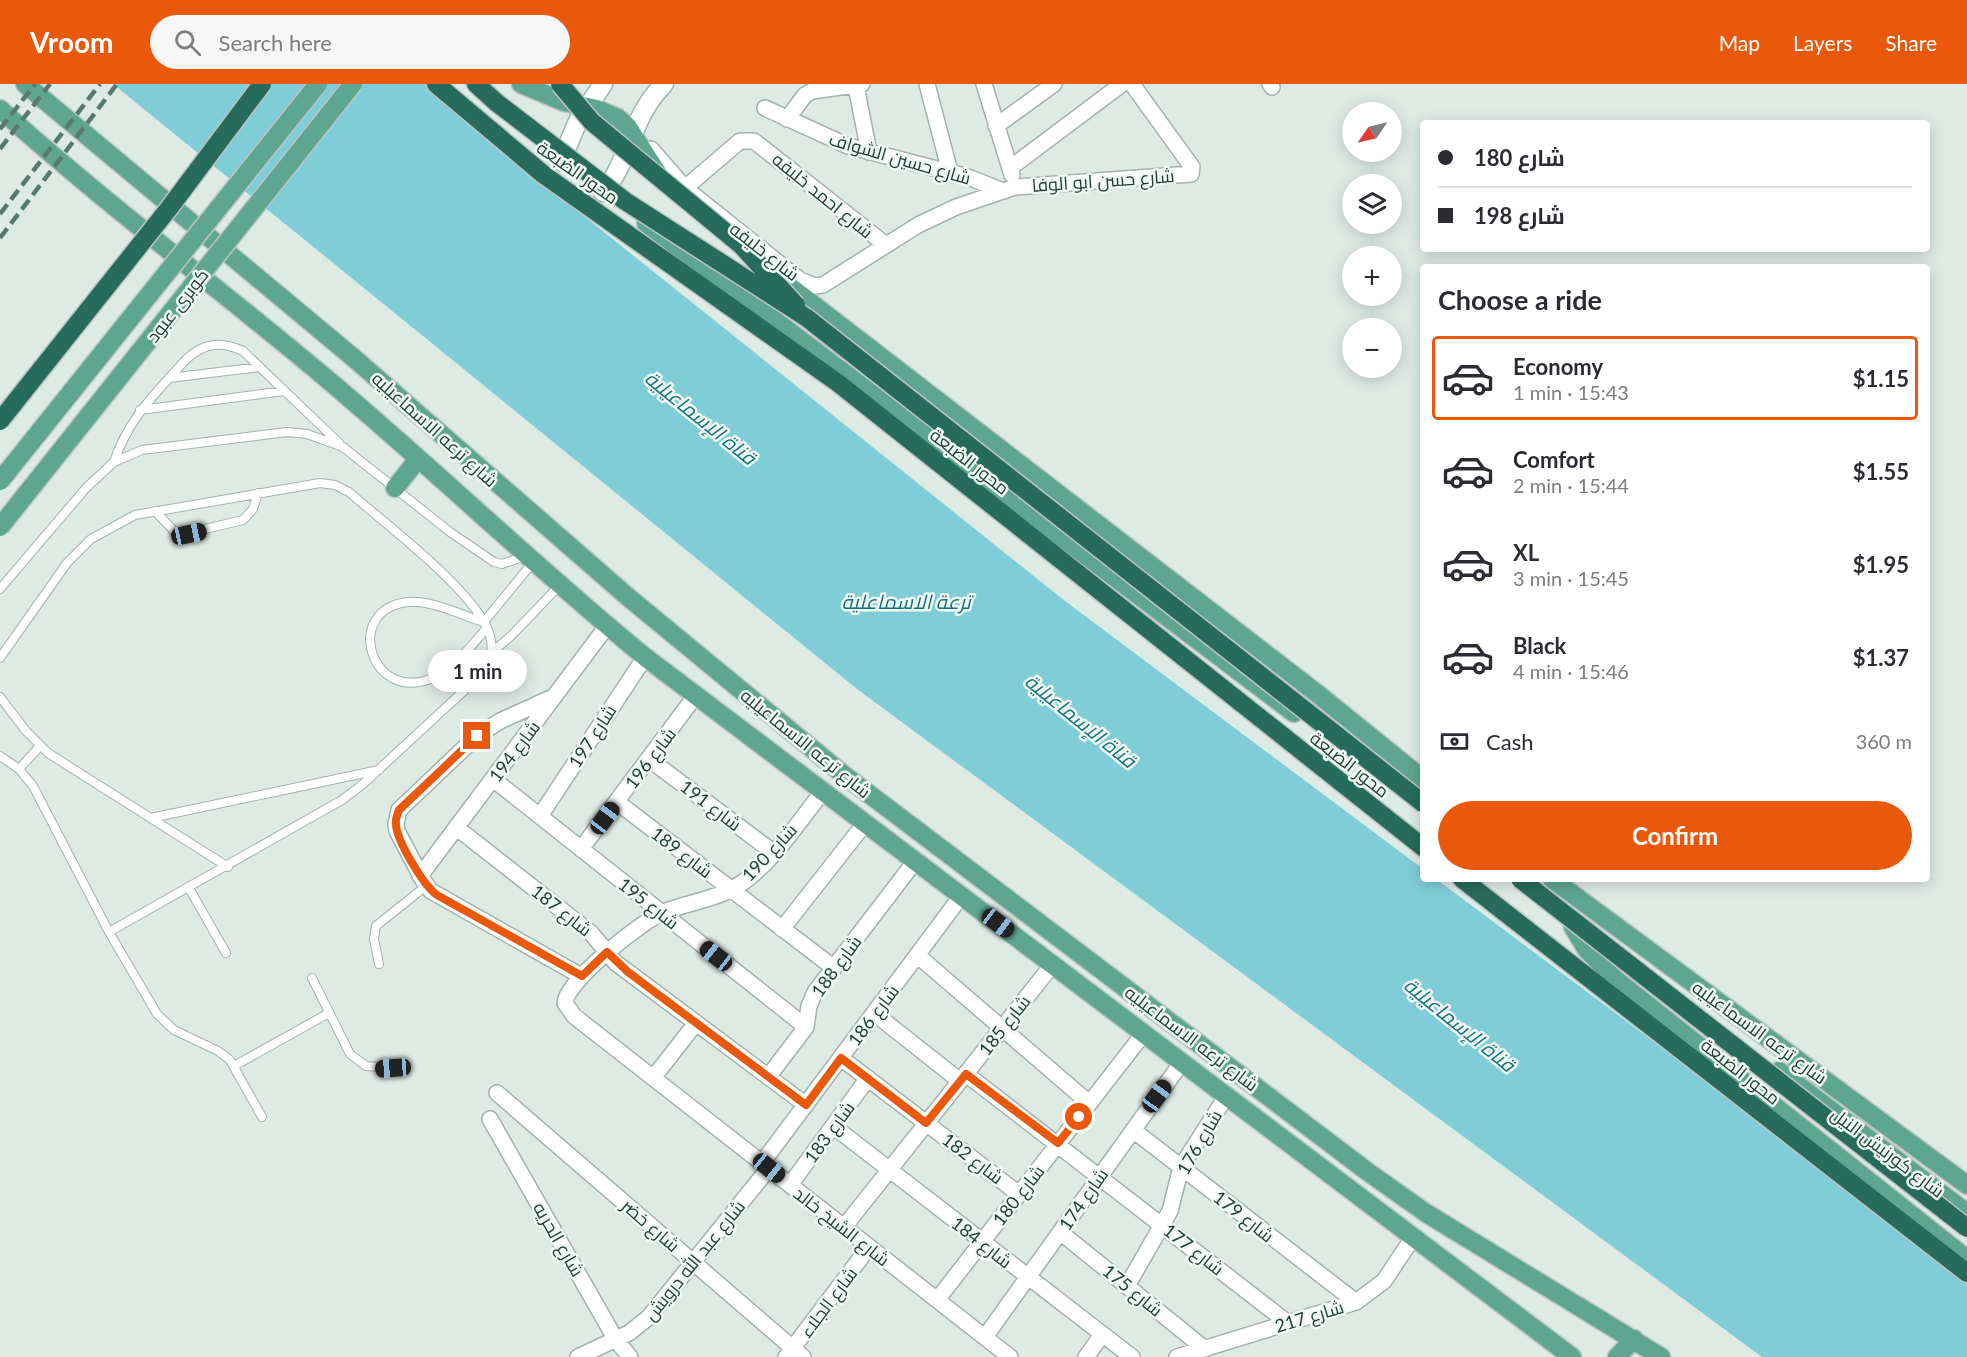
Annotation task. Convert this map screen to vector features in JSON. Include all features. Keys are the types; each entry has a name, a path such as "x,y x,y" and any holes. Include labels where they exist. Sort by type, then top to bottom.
{"highway":[{"path":"0,421 171,207 262,84"},
{"name":"محور الضبعة","path":"436,84 544,175 838,383 1420,846"},
{"name":"محور الضبعة","path":"476,84 625,201 807,318 1420,801"},
{"path":"560,84 592,122 741,245 765,268 807,318"},
{"name":"محور الضبعة","path":"1466,882 1967,1274"},
{"name":"محور الضبعة","path":"1524,882 1967,1228"}],"main road":[{"name":"شارع ترعه الاسماعيليه","path":"25,84 355,359 611,583 844,775 1377,1179 1426,1213 1661,1357"},
{"name":"كوبرى عبود","path":"0,481 318,84"},
{"name":"كوبرى عبود","path":"0,527 353,84"},
{"path":"467,84 515,127 1167,615 1420,810"},
{"path":"521,84 544,95 585,108 608,112 618,118 632,134 661,178 683,202 890,365 1319,695 1420,777"},
{"name":"شارع ترعه الاسماعيليه","path":"0,109 81,180 313,368 559,586 645,657 1572,1357"},
{"path":"395,488 418,459"},
{"path":"1515,882 1573,927 1587,950 1605,970 1967,1259"},
{"name":"شارع ترعه الاسماعيليه","path":"1556,882 1967,1185"},
{"name":"شارع كورنيش النيل","path":"1573,927 1816,1098 1967,1213"},
{"path":"1617,1357 1634,1339"}],"street":[{"path":"561,161 585,108 603,84"},
{"path":"927,84 950,172"},
{"path":"984,84 1010,168 1009,189"},
{"path":"996,126 1054,84"},
{"path":"1010,168 1122,84"},
{"name":"شارع حسن ابو الوفا","path":"1009,189 1191,174 1192,167 1132,84"},
{"path":"787,119 805,95 812,91 859,85 869,152"},
{"path":"603,192 618,170 640,114 654,87"},
{"name":"شارع حسين الشواف","path":"765,108 827,138 869,152 1009,189"},
{"name":"شارع خليفه","path":"632,134 646,144 686,188 807,284 815,286 831,281 886,245 956,207 1009,189"},
{"name":"شارع احمد خليفه","path":"686,188 740,141 754,141 886,245"},
{"name":"شارع 194","path":"423,881 456,828 607,626"},
{"name":"شارع 197","path":"540,816 645,657"},
{"name":"شارع 196","path":"581,849 696,695"},
{"path":"553,697 500,721 477,736 399,810 396,824 397,831 423,881 437,895 582,976"},
{"name":"شارع 191","path":"649,759 773,852"},
{"name":"شارع 195","path":"493,779 806,1027"},
{"name":"شارع 190","path":"565,1003 570,988 607,952 662,913 731,889 749,877 773,852 824,790"},
{"name":"شارع 189","path":"616,802 834,968"},
{"path":"782,929 866,822"},
{"name":"شارع 187","path":"456,828 591,933 616,963 806,1105"},
{"name":"شارع 188","path":"768,1077 806,1027 811,999 916,860"},
{"name":"شارع 186","path":"766,1166 806,1105 962,895"},
{"path":"917,955 1089,1103"},
{"name":"شارع 185","path":"844,1227 1053,964"},
{"name":"شارع الشيخ خالد","path":"565,1003 574,1016 1010,1357"},
{"name":"شارع 177","path":"874,1013 1058,1143 1288,1323"},
{"path":"653,1078 696,1023"},
{"name":"شارع 180","path":"937,1300 1144,1033"},
{"name":"شارع 182","path":"841,1058 1019,1194"},
{"name":"شارع 174","path":"985,1337 1182,1062"},
{"name":"شارع 183","path":"790,1185 868,1078"},
{"name":"شارع خضر","path":"497,1093 694,1262 794,1354"},
{"name":"شارع 176","path":"1127,1286 1163,1225 1175,1197 1180,1167 1227,1095"},
{"name":"شارع الحريه","path":"490,1119 616,1340 630,1357"},
{"name":"شارع 184","path":"833,1126 1132,1357"},
{"name":"شارع 179","path":"1133,1130 1356,1302"},
{"name":"شارع عبد الله درويش","path":"578,1357 616,1340 650,1317 766,1166"},
{"name":"شارع 175","path":"1060,1232 1205,1348"},
{"name":"شارع 217","path":"1177,1357 1356,1302 1384,1281 1414,1236"},
{"name":"شارع الجلاء","path":"794,1354 869,1247"},
{"path":"1086,1357 1102,1335"}],"lane":[{"path":"114,462 120,444 140,410 191,355 203,347 218,344 231,346 243,351 343,447 494,562 502,564 529,559"},
{"path":"169,378 260,367"},
{"path":"140,410 284,391"},
{"path":"0,589 86,488 114,462 142,450 287,432 308,434 343,447"},
{"path":"0,658 77,552 106,529 135,515 320,483 342,488 456,585 485,625 491,653"},
{"path":"155,511 175,532 184,534 243,520 253,509 258,493"},
{"path":"485,625 424,604 405,603 388,609 374,623 370,651 374,660 387,675 396,680 417,682 446,671 485,625 529,559"},
{"path":"109,932 321,814 363,784 482,675 491,653 511,636 559,586"},
{"path":"0,697 40,746 228,867"},
{"path":"19,769 40,746"},
{"path":"0,756 19,769 38,795 109,932 150,1004 165,1023 184,1036 218,1051 234,1066 262,1117"},
{"path":"151,818 379,770"},
{"path":"379,964 374,939 376,926 423,881"},
{"path":"189,888 226,953"},
{"path":"312,978 350,1054 357,1061 375,1069 393,1068"},
{"path":"234,1066 329,1013"}],"water":[{"name":"ترعة الاسماعلية","path":"113,84 430,84 509,156 1065,601 1420,867 1420,882 1440,882 1967,1276 1967,1357 1762,1357 857,689"}],"railway":[{"path":"0,129 35,84"},
{"path":"0,149 50,84"},
{"path":"0,214 100,84"},
{"path":"0,238 117,84"}],"route":[{"path":"477,736 399,810 396,817 397,831 426,886 437,895 582,976 607,952 616,963 806,1105 841,1058 926,1123 966,1074 1058,1143 1079,1117"}],"water label":[{"name":"قناة الإسماعيلية","path":"701,417"},
{"name":"قناة الإسماعيلية","path":"1081,720"},
{"name":"قناة الإسماعيلية","path":"1460,1024"}]}
